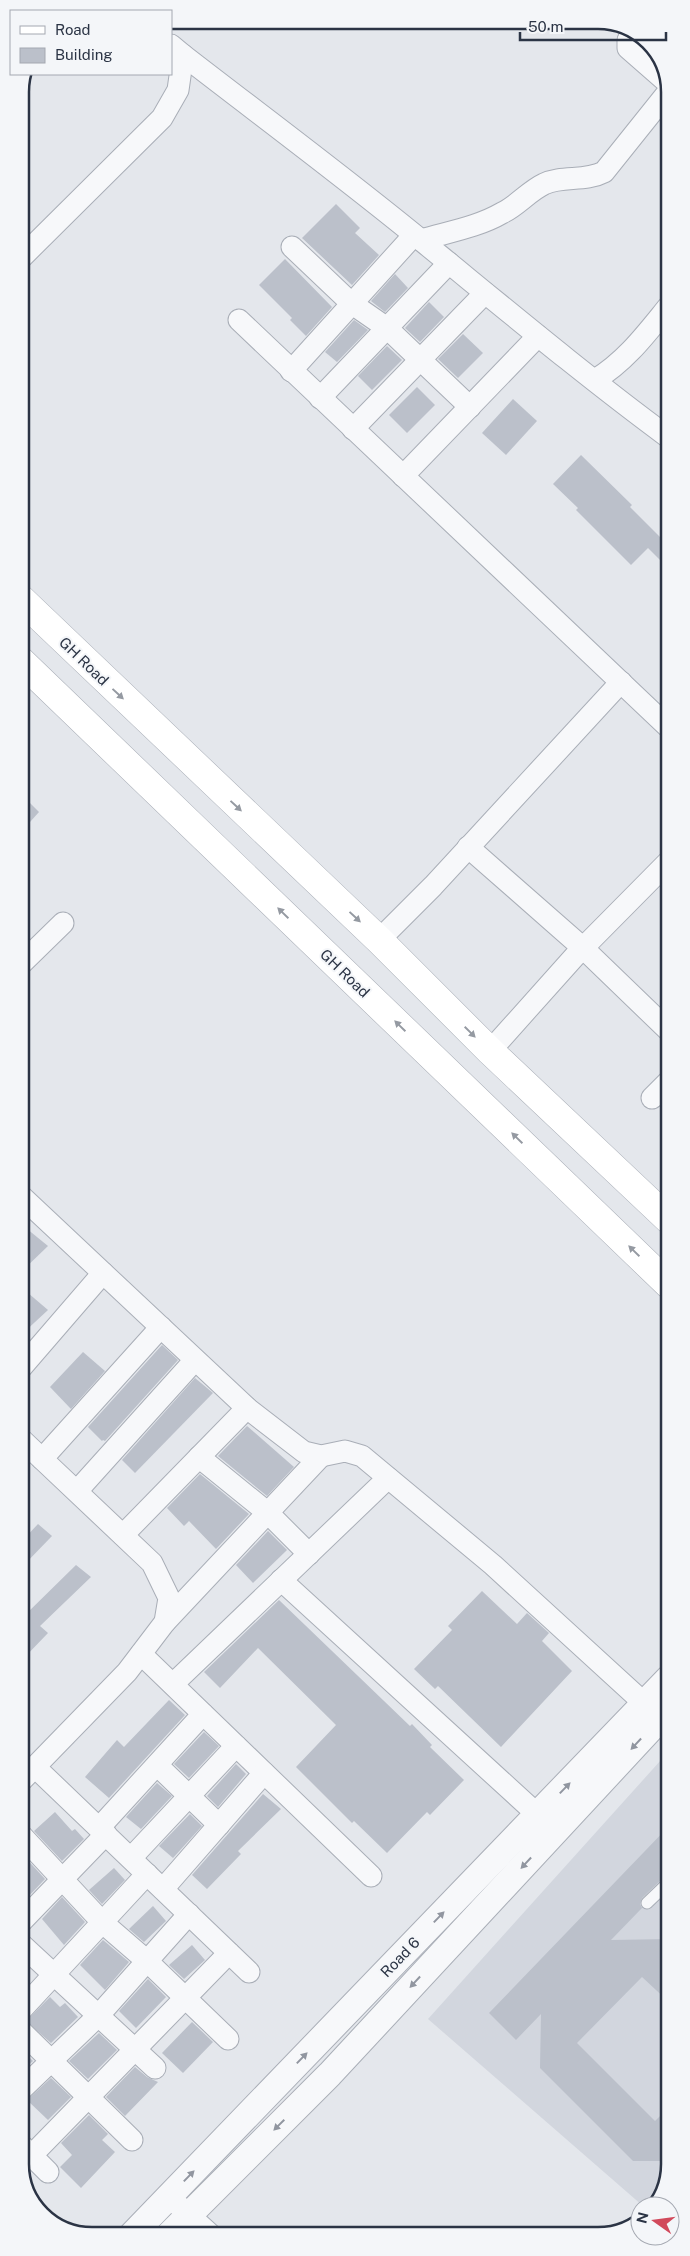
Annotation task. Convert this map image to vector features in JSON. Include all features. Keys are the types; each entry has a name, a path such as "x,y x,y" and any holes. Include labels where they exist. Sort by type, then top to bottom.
{"main road":[{"name":"GH Road","path":"29,607 379,940 490,1052 661,1212"},
{"name":"GH Road","path":"29,668 661,1277"}],"street":[{"path":"630,38 628,40 628,48 659,75"},
{"path":"177,50 418,237 538,336 595,380 618,401 661,431"},
{"path":"29,251 162,118 178,90 177,50"},
{"path":"292,371 351,304 418,237 490,219 505,212 544,184 555,181 596,177 604,172 661,101"},
{"path":"292,247 351,304 387,328 470,407"},
{"path":"320,398 449,263"},
{"path":"353,429 485,293"},
{"path":"595,380 630,353 661,315"},
{"path":"239,320 661,720"},
{"path":"403,476 538,336"},
{"path":"379,940 621,682"},
{"path":"468,847 583,948 661,1023"},
{"path":"490,1052 583,948 661,868"},
{"path":"29,956 63,923"},
{"path":"652,1098 661,1089"},
{"path":"29,1206 247,1408 304,1452 321,1456 345,1452 362,1456 494,1565 657,1706"},
{"path":"29,1360 103,1273"},
{"path":"42,1459 161,1327"},
{"path":"76,1491 196,1360"},
{"path":"123,1535 247,1408"},
{"path":"29,1447 152,1563 163,1582 169,1598 166,1622"},
{"path":"199,1456 268,1513 309,1554"},
{"path":"29,1772 127,1672 166,1622 321,1456"},
{"path":"173,1684 388,1478"},
{"path":"281,1580 538,1815"},
{"path":"141,1654 371,1876"},
{"name":"Road 6","path":"140,2227 538,1815 657,1706"},
{"name":"Road 6","path":"178,2227 330,2074 657,1706"},
{"path":"29,1914 63,1880 157,1765 203,1714"},
{"path":"131,1858 236,1746"},
{"path":"157,1765 219,1824"},
{"path":"163,1889 264,1772"},
{"path":"29,1774 102,1831 249,1972"},
{"path":"29,1844 103,1923 147,1961 228,2039"},
{"path":"29,2002 147,1874"},
{"path":"29,2082 98,2016 189,1914"},
{"path":"29,1952 155,2068"},
{"path":"29,2148 88,2098 229,1953"},
{"path":"29,2039 132,2140"},
{"path":"29,2152 48,2172"},
{"path":"169,2196 202,2227"}],"lane":[{"path":"648,1903 661,1890"}],"shaded area":[{"path":"661,1760 661,2172 652,2196 632,2196 428,2019"}],"building":[{"path":"336,204 360,228 355,233 379,255 352,285 302,238"},
{"path":"285,259 332,307 306,336 290,320 292,318 259,285"},
{"path":"395,274 408,288 385,312 371,301"},
{"path":"429,302 444,317 420,342 405,328"},
{"path":"354,320 368,330 337,362 325,352"},
{"path":"463,334 483,353 458,378 438,359"},
{"path":"387,346 402,360 372,390 358,376"},
{"path":"417,387 435,405 407,433 389,415"},
{"path":"513,399 537,421 506,455 482,433"},
{"path":"581,455 632,505 630,507 661,538 661,561 648,548 631,565 553,484"},
{"path":"29,802 39,812 29,823"},
{"path":"29,1231 48,1246 29,1264"},
{"path":"29,1294 48,1310 29,1328"},
{"path":"162,1345 178,1360 105,1441 102,1441 88,1427"},
{"path":"83,1352 105,1371 71,1409 50,1387"},
{"path":"195,1378 213,1393 135,1473 122,1460"},
{"path":"247,1426 294,1467 267,1496 218,1456"},
{"path":"200,1474 249,1514 216,1549 189,1521 184,1526 167,1508"},
{"path":"38,1524 52,1536 29,1560 29,1534"},
{"path":"268,1531 287,1550 253,1583 236,1565"},
{"path":"76,1565 91,1577 40,1626 48,1633 29,1653 29,1611"},
{"path":"482,1591 517,1624 527,1613 549,1633 542,1641 572,1671 501,1747 438,1686 435,1689 414,1669 452,1630 448,1626"},
{"path":"279,1600 410,1726 412,1724 432,1745 430,1747 464,1780 430,1815 427,1812 387,1853 354,1821 352,1823 296,1767 336,1725 258,1648 220,1688 204,1672"},
{"path":"169,1700 185,1715 109,1798 85,1777 117,1740 124,1747"},
{"path":"204,1732 219,1746 189,1778 174,1764"},
{"path":"236,1764 246,1774 218,1807 207,1796"},
{"path":"157,1783 172,1796 141,1829 126,1817"},
{"path":"263,1794 281,1809 238,1851 241,1854 207,1889 192,1875"},
{"path":"55,1812 72,1831 75,1829 84,1839 62,1861 34,1831"},
{"path":"190,1814 202,1826 173,1858 159,1846"},
{"path":"661,1834 661,1880 642,1898 640,1904 642,1908 611,1940 661,1939 661,1995 642,1977 577,2043 655,2121 661,2115 661,2161 633,2161 540,2068 541,2014 516,2040 489,2013"},
{"path":"29,1862 45,1879 29,1896"},
{"path":"114,1868 125,1880 102,1904 89,1890"},
{"path":"62,1897 85,1922 64,1945 42,1919"},
{"path":"153,1906 166,1921 144,1942 129,1929"},
{"path":"103,1940 129,1962 105,1990 80,1965"},
{"path":"192,1945 205,1960 184,1979 169,1965"},
{"path":"148,1979 166,1997 136,2028 119,2011"},
{"path":"50,1997 60,2007 65,2003 78,2017 51,2043 29,2024 29,2018"},
{"path":"192,2022 213,2042 183,2073 162,2053"},
{"path":"99,2033 117,2050 88,2079 69,2061"},
{"path":"135,2067 147,2077 158,2082 125,2116 106,2097"},
{"path":"51,2078 71,2097 48,2120 29,2102 29,2098"},
{"path":"89,2115 108,2134 102,2140 115,2152 81,2188 60,2167 72,2155 61,2143"}]}
